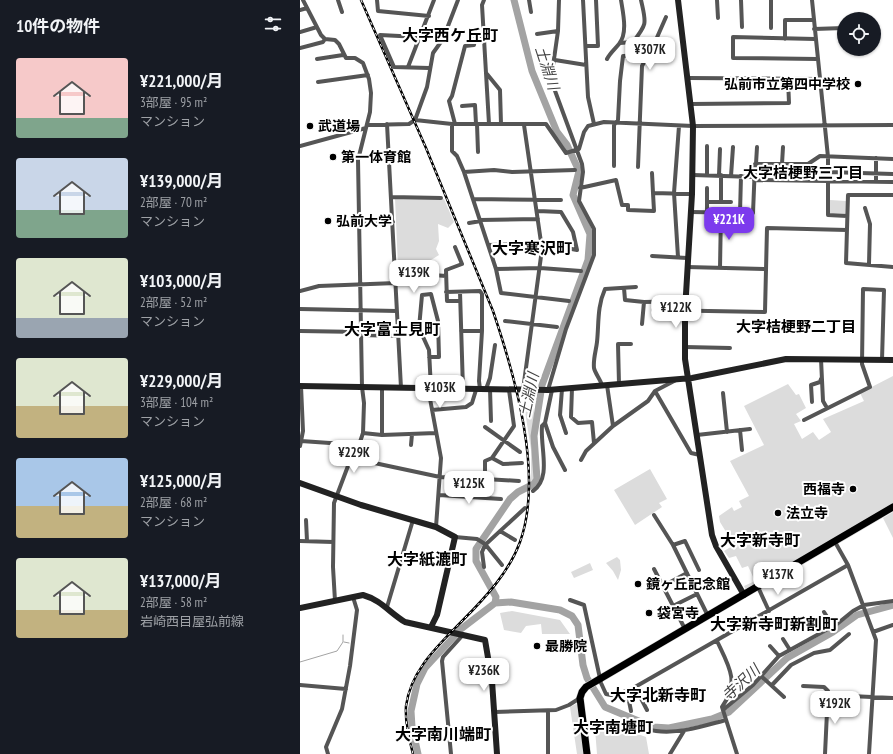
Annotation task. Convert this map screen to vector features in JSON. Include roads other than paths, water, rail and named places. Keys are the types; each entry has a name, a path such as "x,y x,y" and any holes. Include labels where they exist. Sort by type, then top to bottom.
{"main road":[{"path":"587,754 580,698 582,692 587,686 893,507"}],"street":[{"path":"303,0 325,39"},
{"path":"338,0 342,12"},
{"path":"378,0 378,11 428,16"},
{"path":"408,67 434,0"},
{"path":"300,146 367,126 409,124 415,120 427,87 429,68 433,53 444,39 458,0"},
{"path":"484,0 482,5 489,124"},
{"path":"529,0 531,12"},
{"path":"560,0 555,60 551,80 583,172 579,200 594,229 594,255 566,329 546,390 545,423 565,470"},
{"path":"583,0 588,97 594,124"},
{"path":"586,46 598,46 596,0"},
{"path":"607,59 610,52 620,43 624,25 621,0"},
{"path":"620,43 633,42 644,28 645,21 641,0"},
{"path":"678,0 693,126 693,175 685,311 687,378 714,539 744,595"},
{"path":"717,0 718,18"},
{"path":"741,0 742,27"},
{"path":"771,0 771,28"},
{"path":"812,0 828,157 828,215 847,216"},
{"path":"300,10 307,8"},
{"path":"638,167 642,66 666,16"},
{"path":"785,39 785,20 813,20"},
{"path":"300,32 317,27"},
{"path":"814,29 837,28"},
{"path":"538,34 558,31"},
{"path":"419,37 380,35 394,67 429,68"},
{"path":"815,39 733,37 733,58 817,60"},
{"path":"485,38 475,39 474,46 465,46 452,96 449,101 453,124 452,151 457,156 464,172 481,220 496,269 501,292 569,301"},
{"path":"300,48 323,42 325,39 335,40 339,44 343,55 346,58 359,59 363,63 368,75 371,93 367,126 358,160 360,310 362,387 364,402 363,433 359,445 351,458 334,504 333,542 335,602"},
{"path":"317,59 343,55"},
{"path":"614,166 614,125 618,120 623,56 648,55"},
{"path":"555,60 586,65"},
{"path":"486,73 500,90 501,124"},
{"path":"318,82 368,75"},
{"path":"688,78 819,79"},
{"path":"691,104 789,103 788,79"},
{"path":"462,106 475,105 478,152"},
{"path":"415,120 453,124 546,124 557,142 567,153 579,149 584,132 588,126 616,122 679,126 893,125"},
{"path":"387,124 401,388"},
{"path":"523,390 533,325 542,244 524,125"},
{"path":"678,258 674,193 679,126"},
{"path":"707,146 707,175"},
{"path":"732,176 733,147"},
{"path":"691,212 753,213 757,147"},
{"path":"782,147 782,164"},
{"path":"720,149 721,202"},
{"path":"756,164 808,164 820,156 893,159"},
{"path":"876,158 876,182"},
{"path":"464,172 494,170 512,172 576,170"},
{"path":"828,172 893,174"},
{"path":"580,188 616,180 622,205 628,205 628,210 654,211 652,173"},
{"path":"693,175 741,176 828,182 893,182"},
{"path":"740,213 741,176"},
{"path":"706,212 707,188"},
{"path":"653,193 692,194"},
{"path":"893,195 848,195 846,263 893,267"},
{"path":"391,197 441,198"},
{"path":"473,199 561,200"},
{"path":"707,202 731,202"},
{"path":"865,208 870,224 869,264"},
{"path":"488,245 542,244 577,250 572,232 561,212 538,211"},
{"path":"720,268 721,212"},
{"path":"469,223 481,220 538,219"},
{"path":"359,222 393,222"},
{"path":"653,310 766,312 767,228 847,230"},
{"path":"455,247 462,264 446,270 446,292 447,301 460,301"},
{"path":"652,256 687,258"},
{"path":"687,267 766,269"},
{"path":"496,269 540,268 580,271"},
{"path":"433,275 446,276"},
{"path":"300,291 319,286 396,283"},
{"path":"612,426 604,385 594,368 598,309 605,289 636,286"},
{"path":"624,288 625,300 644,302 686,301"},
{"path":"804,420 870,387 862,360 863,289 884,290 882,360"},
{"path":"446,292 480,291 482,294 482,331 479,381 483,389 491,421"},
{"path":"460,292 460,331 463,389"},
{"path":"430,357 440,357 438,321 431,294 422,295 419,328 429,350 429,388 441,458 436,527"},
{"path":"642,324 644,302"},
{"path":"300,309 397,311"},
{"path":"505,321 557,327"},
{"path":"300,331 399,336"},
{"path":"460,331 482,331"},
{"path":"619,384 618,344 631,344"},
{"path":"432,410 466,407 472,403 490,378 495,345"},
{"path":"685,347 730,348"},
{"path":"359,445 301,443 301,386 546,390 687,378 786,359 893,360"},
{"path":"821,359 823,401 827,408"},
{"path":"581,460 586,451 612,426 648,401 655,391 678,379"},
{"path":"812,402 811,385 820,382 821,379"},
{"path":"382,387 382,435"},
{"path":"572,388 571,417 578,423 592,422 594,443"},
{"path":"562,389 560,415 566,433"},
{"path":"485,479 485,461 492,458 514,426 509,390"},
{"path":"655,391 691,453 700,455"},
{"path":"723,394 728,432"},
{"path":"532,491 540,486 544,471 541,440 542,426 545,423"},
{"path":"485,427 520,452"},
{"path":"697,435 750,429"},
{"path":"740,430 742,450"},
{"path":"363,433 382,435 436,433"},
{"path":"411,445 412,434"},
{"path":"351,458 440,477 519,481"},
{"path":"492,458 503,464 522,463"},
{"path":"300,483 336,496 436,527 455,537 478,540 485,545 502,565"},
{"path":"439,495 501,499"},
{"path":"484,567 482,552 485,545 525,508"},
{"path":"654,515 672,545 708,616"},
{"path":"306,520 307,542"},
{"path":"387,607 413,520"},
{"path":"500,531 515,540"},
{"path":"431,627 437,615 455,537"},
{"path":"672,545 684,541 699,570"},
{"path":"300,542 333,542"},
{"path":"835,542 848,565 876,640 869,754"},
{"path":"570,600 584,604 600,679 606,694 611,695 627,691 635,687 848,565"},
{"path":"654,569 685,630"},
{"path":"663,586 687,574"},
{"path":"758,587 769,610"},
{"path":"673,606 697,594"},
{"path":"300,608 363,595 373,598 405,622 485,640 492,681 497,754"},
{"path":"328,754 326,747 342,709 346,689 356,615 353,597"},
{"path":"723,710 740,697 779,656 833,626 864,606 893,600"},
{"path":"824,612 833,626"},
{"path":"874,632 893,625"},
{"path":"772,685 791,665 814,653 830,650 850,634"},
{"path":"451,754 442,661 443,657 462,636"},
{"path":"783,639 790,650"},
{"path":"717,641 732,672 729,698 722,707 737,754"},
{"path":"770,646 779,656"},
{"path":"761,676 784,696"},
{"path":"300,685 346,689"},
{"path":"803,686 824,686 829,695 825,754"},
{"path":"635,687 647,710"},
{"path":"627,691 631,711"},
{"path":"829,695 893,698"},
{"path":"495,712 548,711 561,709 580,698"},
{"path":"548,711 548,754"},
{"path":"627,721 655,731 684,731 725,718"},
{"path":"670,754 684,731"}],"waterway":[{"name":"土淵川","path":"495,603 496,597 476,561 476,549 510,499 518,492 534,484 537,479 534,436 542,385 588,260 590,234 573,195 579,171 567,145 557,132 532,71 514,0"},
{"name":"寺沢川","path":"418,754 412,727 411,711 417,684 425,668 461,629 495,603 511,602 560,610 572,616 578,625 583,665 587,678 605,707 653,727 669,728 712,719 729,712 787,658 833,632 857,615 893,605"},
{"path":"300,662 337,651 343,642 343,635"},
{"path":"344,642 349,643"}],"railway":[{"path":"361,0 426,148 493,311 518,395 528,457 529,487 527,516 520,542 510,564 496,584 427,658 414,680 406,706 406,718 413,754"}],"place":[{"name":"弘前市立第四中学校","path":"858,84"},
{"name":"武道場","path":"310,126"},
{"name":"第一体育館","path":"333,157"},
{"name":"弘前大学","path":"328,221"},
{"name":"西福寺","path":"853,489"},
{"name":"法立寺","path":"778,513"},
{"name":"鏡ヶ丘記念館","path":"638,584"},
{"name":"袋宮寺","path":"649,613"},
{"name":"最勝院","path":"537,646"}],"district":[{"name":"大字西ケ丘町","path":"450,35"},
{"name":"大字桔梗野三丁目","path":"803,173"},
{"name":"大字寒沢町","path":"532,248"},
{"name":"大字桔梗野二丁目","path":"796,327"},
{"name":"大字富士見町","path":"392,329"},
{"name":"大字新寺町","path":"760,540"},
{"name":"大字紙漉町","path":"427,559"},
{"name":"大字新寺町新割町","path":"774,624"},
{"name":"大字北新寺町","path":"658,695"},
{"name":"大字南塘町","path":"613,727"},
{"name":"大字南川端町","path":"443,734"}]}
